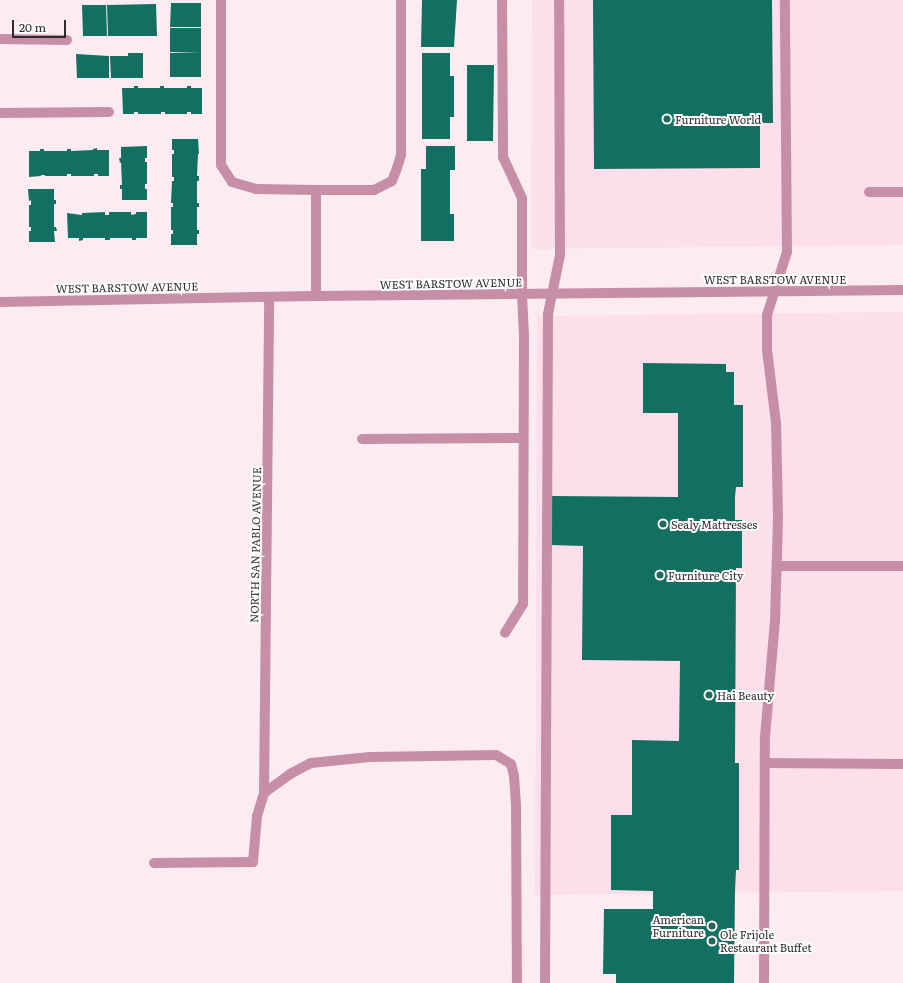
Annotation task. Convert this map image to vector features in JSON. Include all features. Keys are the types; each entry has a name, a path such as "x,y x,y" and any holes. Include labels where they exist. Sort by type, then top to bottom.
{"street":[{"path":"221,0 221,165 232,182 256,189 316,190 374,190 392,181 401,155 401,0"},
{"path":"502,0 503,157 522,198 522,294 524,337 522,604 505,633"},
{"path":"545,983 548,321 560,255 559,0"},
{"path":"764,983 765,737 778,566 776,438 767,343 767,315 787,252 785,0"},
{"path":"0,39 67,40"},
{"path":"0,113 109,112"},
{"path":"316,190 316,296"},
{"path":"869,192 903,192"},
{"name":"WEST BARSTOW AVENUE","path":"0,302 316,296 903,290"},
{"name":"NORTH SAN PABLO AVENUE","path":"154,863 253,862 257,816 264,793 270,297"},
{"path":"362,438 524,438"},
{"path":"778,566 903,566"},
{"path":"264,793 290,774 311,764 370,757 496,755 505,759 511,764 514,776 516,806 517,983"},
{"path":"765,763 903,764"}],"shaded area":[{"path":"532,0 903,0 903,245 531,249"},
{"path":"903,312 903,891 535,895 537,316"}],"building":[{"path":"422,0 457,0 454,47 421,47"},
{"path":"593,0 772,0 773,123 760,123 760,168 594,169"},
{"path":"171,3 201,3 201,27 170,27"},
{"path":"156,4 157,36 108,36 107,5"},
{"path":"82,5 106,5 107,36 83,36"},
{"path":"170,28 201,28 201,52 170,52"},
{"path":"201,52 201,77 170,77 170,53"},
{"path":"128,53 143,53 143,78 111,78 110,56 128,56"},
{"path":"422,53 450,53 450,76 454,76 454,117 450,117 450,139 422,139"},
{"path":"76,54 109,56 109,78 77,78"},
{"path":"467,65 494,65 493,141 467,141"},
{"path":"134,86 138,86 138,88 160,88 160,86 164,86 164,88 187,88 187,86 191,86 191,88 202,88 202,114 191,114 191,112 187,112 187,114 165,114 165,112 161,112 161,114 138,114 138,112 134,112 134,114 123,114 122,88 134,88"},
{"path":"172,139 198,139 199,154 197,176 199,176 199,181 197,181 197,203 199,203 199,207 197,207 197,230 199,230 199,234 197,234 197,245 171,245 171,234 173,234 173,230 171,230 171,207 173,207 173,203 171,203 172,181 174,181 174,177 172,177 172,154 174,154 174,150 172,150"},
{"path":"147,146 147,158 145,158 145,162 147,162 147,184 145,184 145,189 147,189 147,200 122,200 122,189 120,189 120,185 122,185 121,162 120,163 119,158 121,158 121,147"},
{"path":"426,146 455,146 455,170 450,170 450,214 454,214 454,241 421,241 421,169 426,169"},
{"path":"97,148 97,150 109,150 109,176 98,176 98,174 94,174 94,176 71,176 71,174 67,174 67,176 41,175 29,177 29,151 40,151 40,149 44,149 44,151 67,151 67,149 71,149 71,151 93,150"},
{"path":"28,189 54,189 54,200 56,200 56,204 54,204 54,227 56,227 57,231 54,231 55,242 29,242 29,231 31,231 31,227 29,227 29,205 31,205 31,200 29,201"},
{"path":"105,212 105,215 109,215 109,212 131,212 131,215 136,214 136,212 147,212 147,238 136,238 136,240 132,240 132,238 110,238 110,240 105,240 105,238 83,238 83,240 79,241 79,238 68,238 67,213 82,215 82,213"},
{"path":"643,363 726,364 726,372 734,372 734,405 743,405 743,487 736,487 735,497 735,520 742,520 742,568 736,568 735,763 739,763 739,870 736,870 735,891 734,983 616,983 616,974 603,974 604,909 653,909 653,891 611,890 611,815 632,815 632,740 679,741 680,661 582,660 583,546 552,545 552,496 678,497 678,413 643,413"}],"place":[{"name":"Furniture World","path":"667,119"},
{"name":"Sealy Mattresses","path":"663,524"},
{"name":"Furniture City","path":"660,575"},
{"name":"Hai Beauty","path":"709,695"},
{"name":"American Furniture","path":"712,926"},
{"name":"Ole Frijole Restaurant Buffet","path":"712,941"}]}
